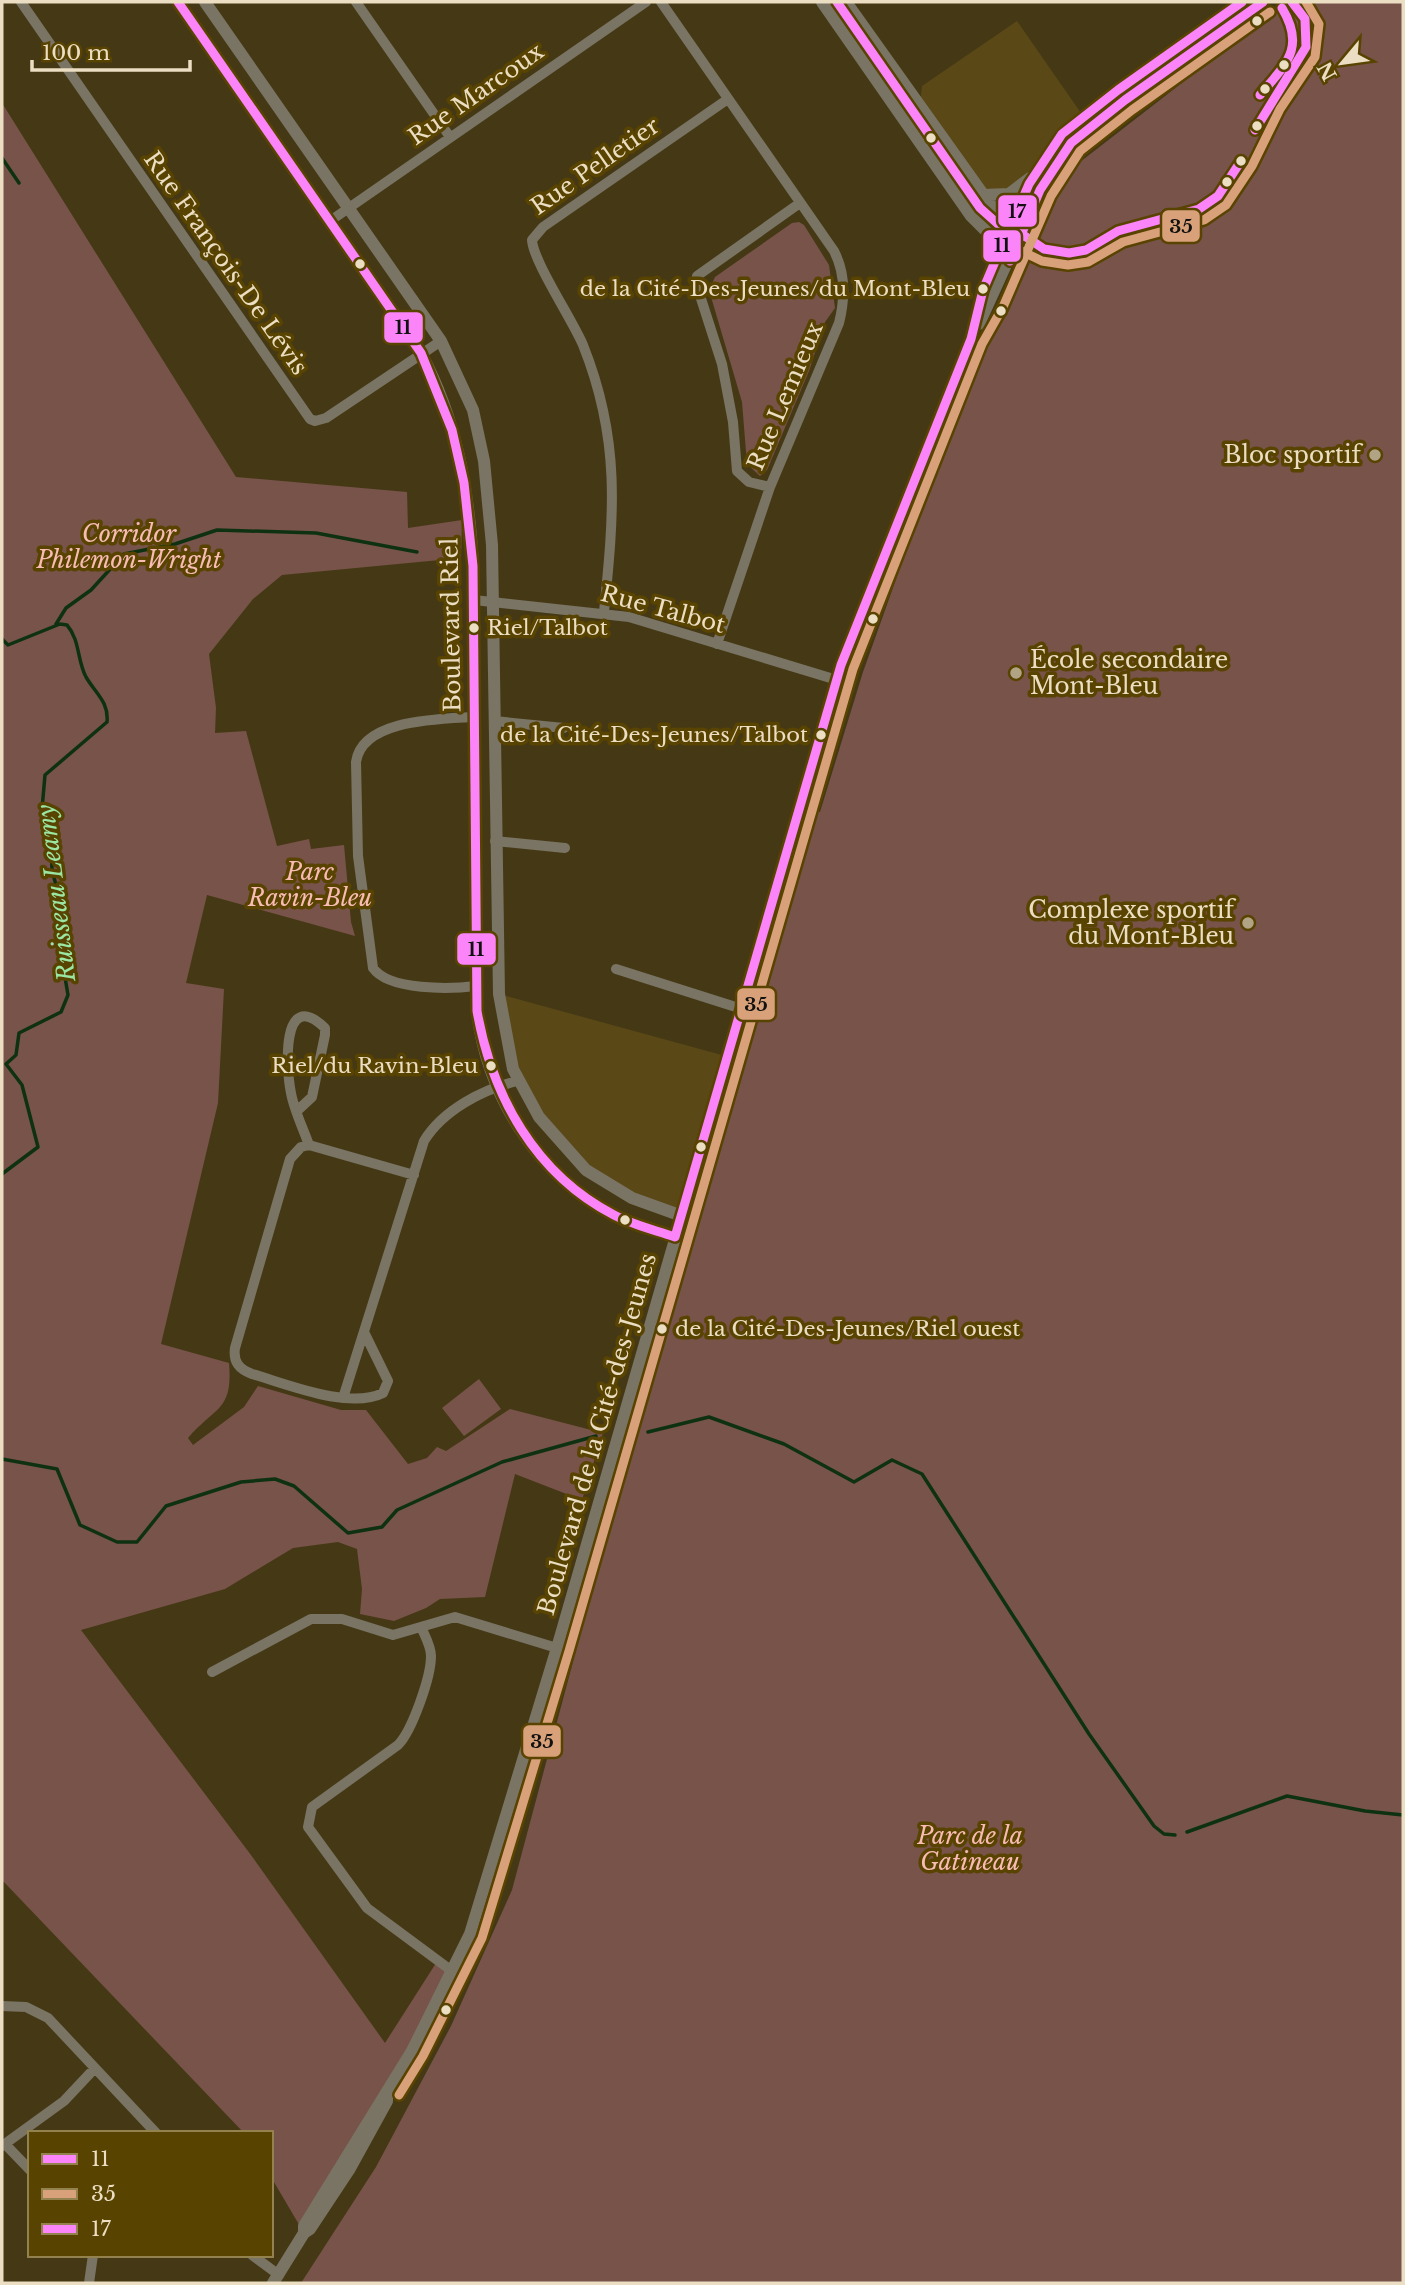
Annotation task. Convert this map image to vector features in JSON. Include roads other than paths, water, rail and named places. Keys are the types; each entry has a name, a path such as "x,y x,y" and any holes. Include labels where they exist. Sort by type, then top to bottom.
{"street":[{"path":"23,5 37,2"},
{"name":"Boulevard Riel","path":"178,2 421,353 445,403 458,449 469,511 474,600 476,986 481,1038 496,1086 532,1145 568,1183 587,1199 624,1220 675,1237"},
{"name":"Boulevard Riel","path":"205,2 441,341 464,386 480,438 488,491 494,601 495,841 500,1009 509,1056 518,1081 549,1131 586,1170 632,1198 682,1216"},
{"path":"356,2 450,137"},
{"name":"Rue Marcoux","path":"330,221 646,2"},
{"name":"Rue Lemieux","path":"661,2 837,258 842,276 844,303 839,323 770,487 716,644"},
{"path":"822,2 971,216 1002,244 1014,251"},
{"path":"846,2 984,195 1021,237"},
{"name":"Boulevard de la Cité-des-Jeunes","path":"971,339 983,290 1036,173 1104,116 1263,2"},
{"name":"Rue François-De Lévis","path":"23,5 310,419 315,421 326,418 441,341"},
{"name":"Rue Pelletier","path":"604,612 614,496 606,421 582,343 559,295 536,258 532,240 542,227 728,99"},
{"name":"Boulevard de la Cité-des-Jeunes","path":"276,2279 340,2164 387,2093 428,2023 470,1934 557,1648 837,680 971,339 1021,237 1040,190 1071,143"},
{"path":"984,195 1009,194 1036,173"},
{"path":"770,487 749,482 737,471 733,422 722,364 696,283 697,276 800,203"},
{"name":"Rue Talbot","path":"474,600 604,612 837,680"},
{"path":"473,717 406,723 369,740 359,751 356,762 358,856 373,968 383,977 422,987 476,986"},
{"path":"494,721 564,728"},
{"path":"495,841 565,848"},
{"path":"616,969 742,1009"},
{"path":"298,1110 312,1097 325,1035 325,1028 309,1017 299,1017 290,1025 288,1035 290,1091 309,1145"},
{"path":"343,1398 424,1141 431,1129 496,1086 518,1081"},
{"path":"364,1332 386,1372 387,1388 376,1396 343,1398 243,1371 234,1354 290,1159 300,1147 309,1145 414,1175"},
{"path":"212,1672 311,1619 322,1617 342,1619 393,1635 422,1629 455,1617 557,1648"},
{"path":"422,1629 430,1651 430,1664 408,1733 398,1745 317,1802 307,1819 311,1834 360,1900 397,1932 453,1971"},
{"path":"2,2006 26,2007 48,2018 154,2131"},
{"path":"28,2168 3,2145 64,2101 95,2068"},
{"path":"89,2283 93,2257"},
{"path":"254,2257 276,2279"}],"waterway":[{"path":"2,158 19,183"},
{"path":"56,624 66,608 91,590 124,554 175,544 217,530 316,533 417,552"},
{"name":"Ruisseau Leamy","path":"2,639 8,645 60,624 67,625 74,637 86,677 104,703 107,715 107,722 45,775 42,809 51,833 52,870 61,904 59,942 68,995 61,1012 19,1033 16,1055 6,1064 22,1085 38,1147 2,1174"},
{"path":"648,1432 709,1417 784,1444 854,1482 892,1460 922,1474 1089,1734 1154,1826 1164,1834 1175,1835"},
{"path":"2,1459 57,1469 80,1525 117,1542 137,1542 166,1506 241,1482 275,1479 294,1486 348,1533 382,1527 397,1510 502,1462 596,1436"},
{"path":"1187,1832 1287,1796 1365,1811 1403,1815"}],"place":[{"name":"de la Cité-Des-Jeunes/du Mont-Bleu","path":"983,289"},
{"name":"Bloc sportif","path":"1375,455"},
{"name":"Riel/Talbot","path":"474,628"},
{"name":"École secondaire Mont-Bleu","path":"1016,673"},
{"name":"de la Cité-Des-Jeunes/Talbot","path":"821,735"},
{"name":"Complexe sportif du Mont-Bleu","path":"1248,923"},
{"name":"Riel/du Ravin-Bleu","path":"491,1066"},
{"name":"de la Cité-Des-Jeunes/Riel ouest","path":"662,1329"}],"park label":[{"name":"Corridor Philemon-Wright","path":"129,547"},
{"name":"Parc Ravin-Bleu","path":"310,885"},
{"name":"Parc de la Gatineau","path":"970,1849"}]}
